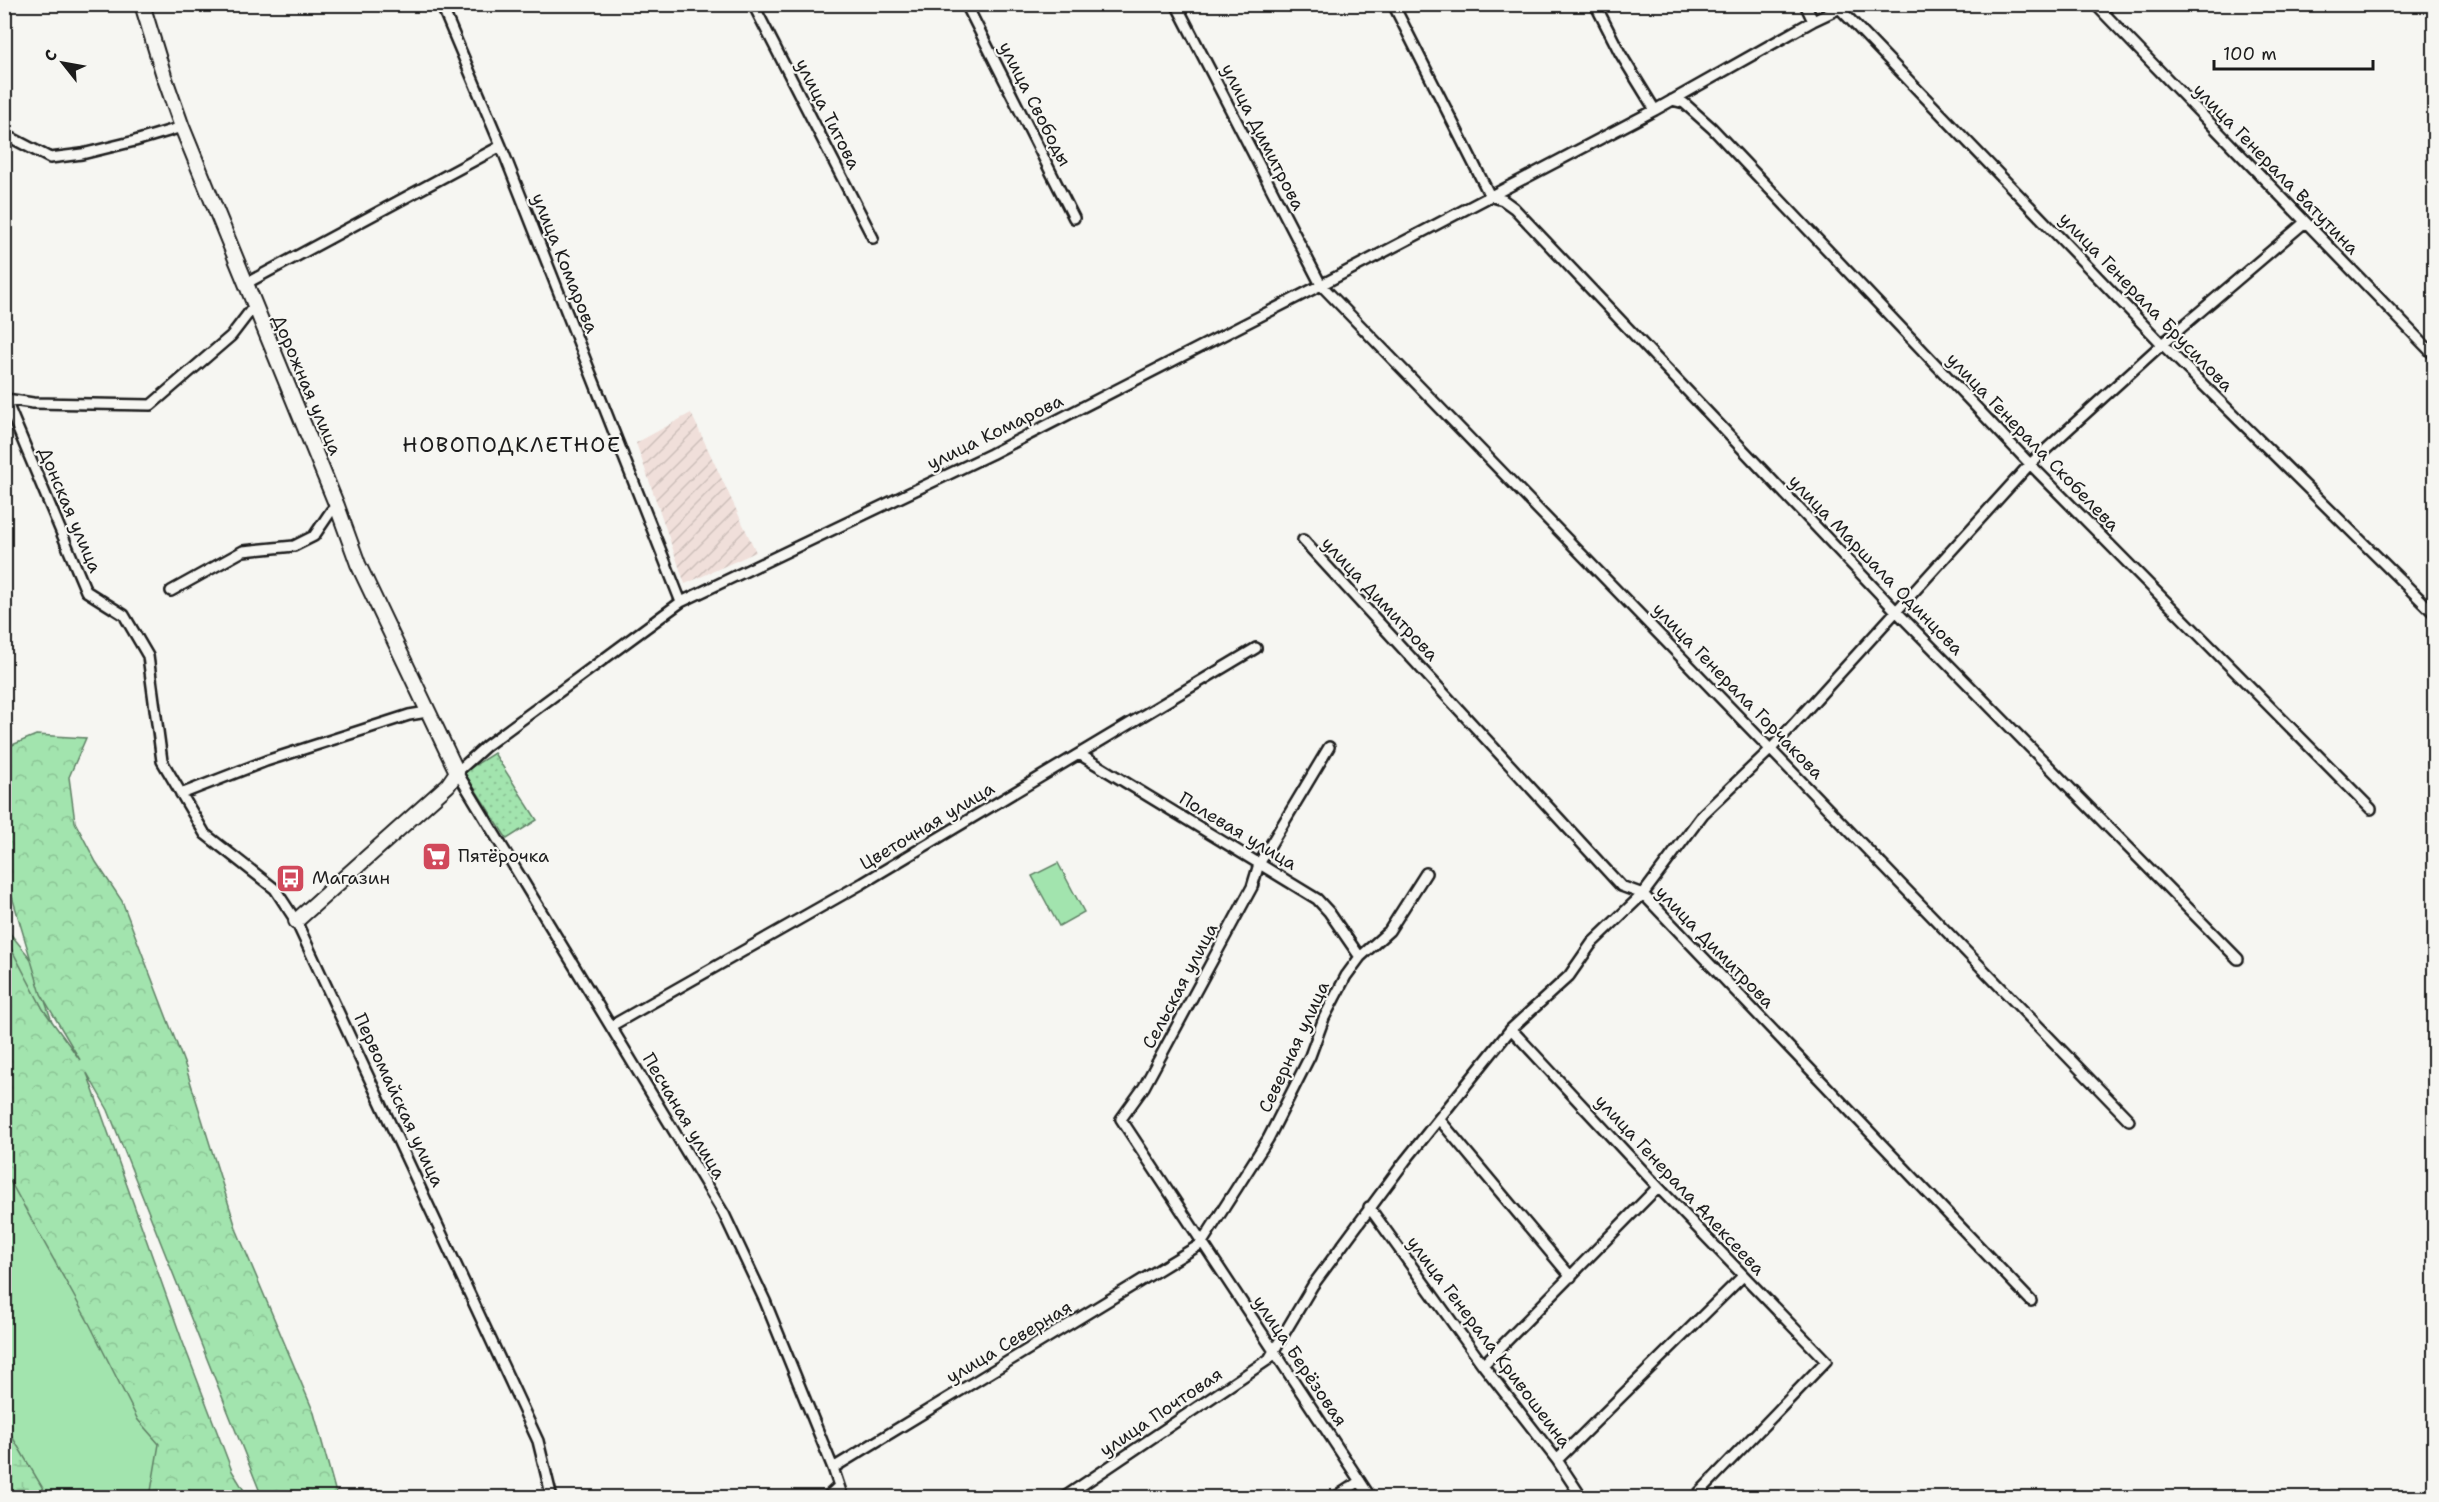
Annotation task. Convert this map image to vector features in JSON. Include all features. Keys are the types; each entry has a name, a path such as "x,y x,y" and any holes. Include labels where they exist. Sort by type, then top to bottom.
{"street":[{"name":"Дорожная улица","path":"142,4 182,127 338,506 358,564 427,712 458,772"},
{"name":"улица Комарова","path":"441,4 501,146 681,602"},
{"name":"улица Титова","path":"753,4 873,238"},
{"name":"улица Свободы","path":"966,4 1074,218"},
{"name":"улица Димитрова","path":"1176,4 1321,285"},
{"path":"1393,4 1490,196"},
{"path":"1595,4 1620,53 1655,110"},
{"path":"1805,4 1813,21"},
{"name":"улица Комарова","path":"458,772 486,746 681,602 991,454 1655,110 1813,21 1849,4"},
{"name":"улица Генерала Ватутина","path":"2095,4 2434,356"},
{"name":"улица Генерала Брусилова","path":"1840,9 2162,344 2434,613"},
{"name":"улица Генерала Скобелева","path":"1672,100 1684,103 1712,128 2030,464 2371,809"},
{"path":"4,134 50,158 114,146 182,127"},
{"path":"245,284 501,146"},
{"name":"улица Маршала Одинцова","path":"1490,196 1503,200 1514,208 1897,612 2238,959"},
{"name":"улица Почтовая","path":"1062,1497 1269,1359 1313,1285 1369,1207 1439,1119 1511,1029 1569,976 1592,943 1643,894 1703,814 1771,749 2030,464 2162,344 2304,223"},
{"name":"улица Генерала Горчакова","path":"1321,285 2129,1120"},
{"path":"5,397 33,403 151,405 231,336 254,306"},
{"name":"Донская улица","path":"5,397 86,591 124,615 148,656 162,762 205,834 275,889 296,921"},
{"path":"171,591 243,551 294,546 314,536 331,511 338,506"},
{"name":"улица Димитрова","path":"1302,540 1621,886 1643,894 2031,1301"},
{"name":"Цветочная улица","path":"611,1026 863,883 1256,648"},
{"path":"181,794 267,761 409,715 427,712"},
{"name":"Сельская улица","path":"1121,1119 1144,1087 1252,887 1259,864 1329,747"},
{"name":"Полевая улица","path":"1079,754 1259,864 1281,875 1323,904 1360,957"},
{"path":"296,921 448,784 458,772"},
{"name":"Песчаная улица","path":"458,772 724,1214 765,1301 843,1497"},
{"name":"Северная улица","path":"1202,1244 1268,1139 1310,1056 1324,1018 1346,976 1360,957 1389,931 1426,873"},
{"name":"Первомайская улица","path":"296,921 538,1441 552,1497"},
{"name":"улица Генерала Алексеева","path":"1511,1029 1658,1187 1826,1361 1694,1497"},
{"name":"улица Берёзовая","path":"1121,1119 1371,1497"},
{"path":"1439,1119 1571,1277"},
{"path":"1483,1365 1658,1187"},
{"name":"улица Генерала Кривошеина","path":"1369,1207 1582,1497"},
{"name":"улица Северная","path":"833,1468 1202,1244"},
{"path":"1557,1460 1743,1276"},
{"path":"1334,1497 1360,1480"},
{"path":"826,1497 839,1486"}],"shaded area":[{"path":"691,413 756,552 685,584 636,443"}],"green space":[{"path":"36,735 86,738 69,777 75,822 96,862 122,901 186,1068 237,1231 314,1413 337,1497 262,1497 108,1110 87,1073 182,1340 232,1471 248,1497 165,1497 151,1491 159,1444 138,1420 90,1325 5,1172 5,937 43,1009 80,1060 41,994 5,873 5,748"},
{"path":"494,753 537,820 507,839 464,772"},
{"path":"1058,863 1084,912 1059,926 1032,876"},
{"path":"4,926 31,959 211,1497 5,1497"},
{"path":"4,1432 13,1438 48,1497 5,1497"}],"place":[{"name":"Пятёрочка","path":"437,856"},
{"name":"Магазин","path":"291,878"}],"district":[{"name":"НОВОПОДКЛЕТНОЕ","path":"512,445"}]}
